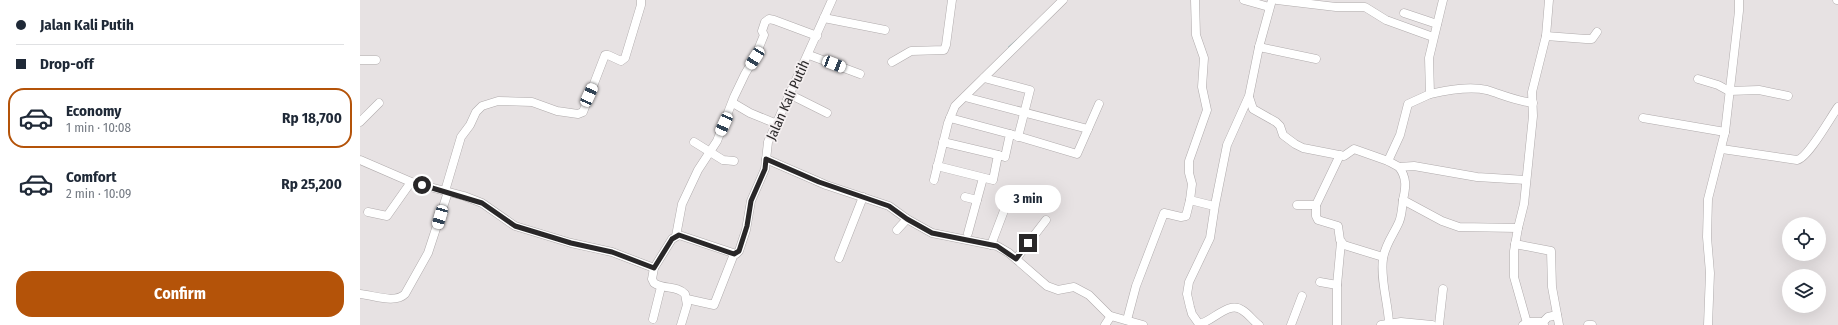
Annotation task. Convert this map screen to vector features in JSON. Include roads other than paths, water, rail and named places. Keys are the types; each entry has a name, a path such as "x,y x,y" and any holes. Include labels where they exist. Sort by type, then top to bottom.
{"street":[{"path":"360,294 395,299 405,294 428,253 461,137 467,126 470,125 478,108 498,101 527,101 536,102 557,111 578,114 583,112 605,55 621,61 625,58 642,5 641,0"},
{"name":"Jalan Kali Putih","path":"687,298 714,305 734,254 739,251 742,244 747,226 751,201 765,169 768,142 789,94 809,55 832,0"},
{"path":"892,62 911,51 944,50 952,0"},
{"path":"934,180 943,142 955,106 1063,0"},
{"path":"1127,320 1136,286 1164,213 1182,217 1186,216 1190,200 1192,184 1189,173 1189,161 1207,110 1202,87 1204,58 1196,35 1195,0"},
{"path":"1244,0 1336,7 1365,7 1386,20 1433,37"},
{"path":"1430,94 1429,58 1443,0"},
{"path":"1549,0 1546,36 1532,92 1533,116 1524,204 1515,244 1514,277 1525,324 1535,321 1543,324 1548,317 1557,315"},
{"path":"1708,325 1710,273 1708,208 1712,180 1722,149 1725,132 1739,0"},
{"path":"1259,325 1242,310 1235,307 1228,308 1212,319 1198,325 1192,314 1188,300 1188,288 1190,276 1210,238 1214,206 1227,145 1249,96 1259,47 1272,2"},
{"path":"1404,13 1437,24"},
{"path":"824,18 885,30"},
{"path":"681,325 686,314 687,298 682,290 661,287 653,282 654,268 676,236 682,204 698,170 717,141 732,103 764,35 762,31 766,20 774,20 817,36"},
{"path":"1546,36 1592,39 1597,32"},
{"path":"1259,47 1316,59"},
{"path":"809,55 860,74"},
{"path":"360,60 376,60"},
{"path":"984,78 1030,90 1018,137"},
{"path":"1698,79 1718,85 1729,91 1759,90 1788,96"},
{"path":"1388,161 1400,135 1408,104 1430,94 1472,88 1533,103"},
{"path":"789,94 827,113"},
{"path":"1249,96 1253,109 1276,122 1280,126 1283,135 1303,148 1340,155 1346,155 1354,149 1388,161 1399,167 1404,174 1406,183 1400,221 1388,241 1383,257 1383,273 1388,305 1385,324 1401,322 1432,325"},
{"path":"965,97 1088,129"},
{"path":"360,122 379,102"},
{"path":"732,103 750,113 776,124"},
{"path":"950,118 1077,154 1099,104"},
{"path":"1722,149 1797,160 1802,159 1813,147 1822,130 1838,108"},
{"path":"1643,118 1725,132"},
{"path":"943,142 1005,157 1010,134"},
{"path":"694,142 723,160 734,161"},
{"path":"1337,325 1337,285 1341,242 1340,228 1318,220 1316,216 1316,205 1340,155"},
{"path":"937,166 993,180 998,156"},
{"path":"766,159 819,182 889,206 907,219 932,233 991,245 1002,249 1047,286 1058,290 1074,288 1089,295 1110,316 1143,325"},
{"path":"360,160 410,182 446,191 482,203 515,226 571,243 612,252 654,268"},
{"path":"1399,167 1414,166 1482,178 1526,180"},
{"path":"968,233 983,178"},
{"path":"368,212 387,216 410,182"},
{"path":"839,258 863,197"},
{"path":"965,197 977,200"},
{"path":"1190,200 1214,206"},
{"path":"1403,200 1442,221 1459,227 1481,229 1518,228"},
{"path":"1297,205 1316,205"},
{"path":"991,245 1005,208"},
{"path":"897,230 907,219"},
{"path":"1016,259 1046,220"},
{"path":"676,236 686,236 734,254"},
{"path":"1341,242 1354,249 1383,257"},
{"path":"1515,244 1550,250 1551,282 1559,325"},
{"path":"1320,282 1337,285"},
{"path":"653,319 661,287"},
{"path":"1439,325 1443,289"},
{"path":"1291,325 1302,296"},
{"path":"1105,325 1110,316"}],"waterway":[{"path":"1009,47 1017,40"}]}
